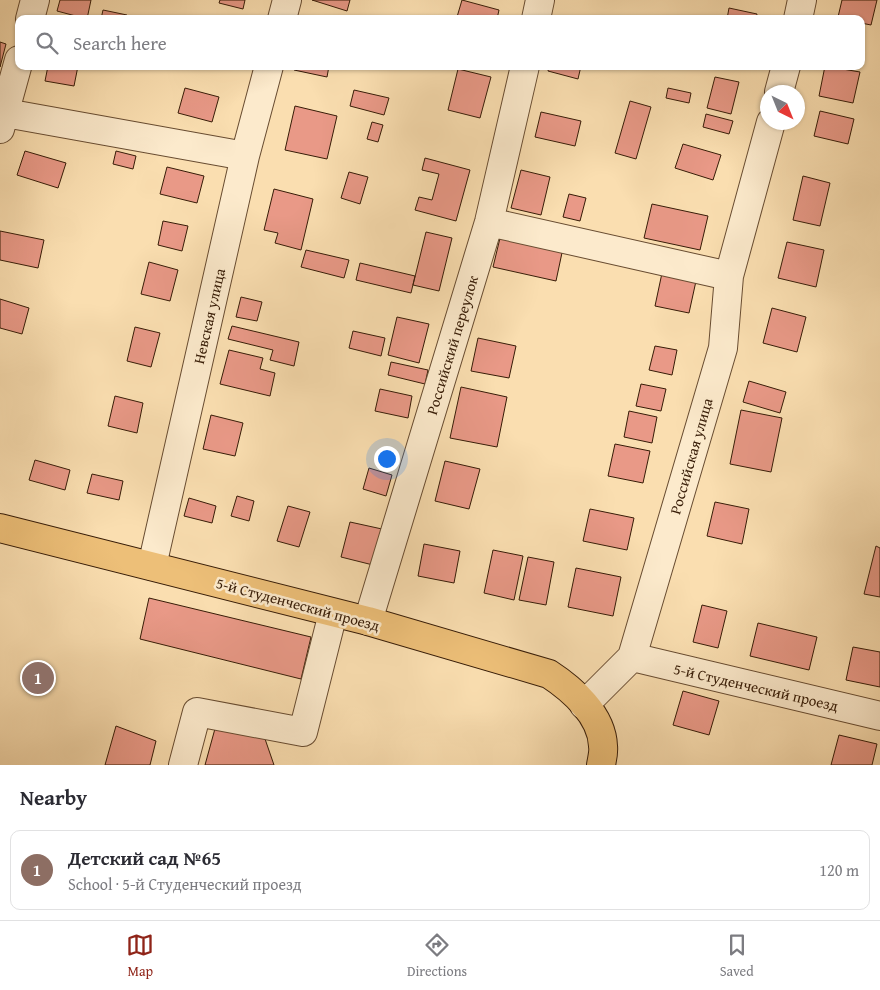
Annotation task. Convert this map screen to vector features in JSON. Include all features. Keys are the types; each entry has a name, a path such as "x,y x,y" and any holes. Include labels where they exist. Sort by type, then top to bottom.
{"main road":[{"name":"5-й Студенческий проезд","path":"0,528 368,621 548,674 569,688 584,705"},
{"path":"584,705 597,723 603,745 601,765"}],"street":[{"path":"31,15 35,0"},
{"path":"283,15 287,0"},
{"path":"537,15 540,0"},
{"path":"799,15 802,0"},
{"path":"16,70 2,118 245,156"},
{"name":"Невская улица","path":"152,566 245,156 268,70"},
{"name":"Российский переулок","path":"368,621 489,222 524,70"},
{"path":"781,85 785,70"},
{"name":"Российская улица","path":"584,705 632,657 723,348 729,276 769,130"},
{"path":"489,222 729,276"},
{"path":"183,765 197,712 303,732 333,613"},
{"name":"5-й Студенческий проезд","path":"632,657 880,716"}],"building":[{"path":"60,0 91,0 88,15 72,15 57,11"},
{"path":"220,0 245,0 243,9 219,3"},
{"path":"312,0 350,0 347,11"},
{"path":"462,0 499,10 498,15 458,15"},
{"path":"842,0 877,0 871,25 865,24 865,15 838,15"},
{"path":"729,8 757,14 757,15 728,15"},
{"path":"103,10 127,15 102,15"},
{"path":"0,42 6,44 0,67"},
{"path":"47,70 77,70 74,86 45,81"},
{"path":"294,70 328,70 327,77"},
{"path":"458,70 491,77 480,118 448,110"},
{"path":"548,70 580,70 578,79"},
{"path":"824,70 860,72 853,103 819,96"},
{"path":"715,77 739,82 731,114 707,108"},
{"path":"185,88 219,97 212,122 178,113"},
{"path":"668,88 691,93 689,103 666,98"},
{"path":"354,90 389,98 384,115 350,106"},
{"path":"630,101 651,107 636,159 615,153"},
{"path":"295,106 337,116 327,159 285,150"},
{"path":"820,111 854,119 848,144 814,136"},
{"path":"541,112 581,121 575,146 535,137"},
{"path":"706,114 733,121 729,134 703,127"},
{"path":"372,122 383,125 378,142 367,139"},
{"path":"683,144 721,155 713,180 675,168"},
{"path":"25,151 66,163 58,188 17,175"},
{"path":"116,151 136,156 133,169 113,164"},
{"path":"425,158 470,170 456,221 415,210 419,197 432,200 439,174 422,170"},
{"path":"167,167 204,176 197,203 160,194"},
{"path":"521,170 550,177 541,215 511,208"},
{"path":"349,172 368,177 360,204 341,198"},
{"path":"803,176 830,183 820,226 793,220"},
{"path":"274,189 313,199 301,250 275,243 278,233 264,230"},
{"path":"569,194 586,198 580,221 563,217"},
{"path":"652,204 708,216 700,250 644,238"},
{"path":"163,221 188,226 182,251 158,245"},
{"path":"0,231 44,240 38,268 0,260"},
{"path":"426,232 452,238 439,291 413,285"},
{"path":"501,234 563,248 556,281 493,267"},
{"path":"787,242 824,250 816,287 778,278"},
{"path":"306,250 349,260 344,278 301,267"},
{"path":"149,262 178,270 170,301 141,294"},
{"path":"360,263 415,276 411,293 356,280"},
{"path":"662,273 696,281 689,313 655,306"},
{"path":"241,297 262,302 257,321 236,317"},
{"path":"0,299 29,308 22,334 0,328"},
{"path":"772,308 806,317 797,352 763,343"},
{"path":"397,317 429,324 419,363 388,355"},
{"path":"232,326 299,342 294,366 270,360 273,350 228,339"},
{"path":"135,327 160,333 151,367 127,361"},
{"path":"353,331 385,338 381,356 349,348"},
{"path":"478,338 516,346 509,378 471,371"},
{"path":"655,346 677,350 672,375 649,370"},
{"path":"229,350 263,358 260,369 275,373 270,396 220,384"},
{"path":"391,362 428,370 425,384 388,375"},
{"path":"749,381 786,392 780,413 743,402"},
{"path":"641,384 666,389 661,411 636,406"},
{"path":"461,387 507,397 497,447 450,438"},
{"path":"380,389 412,396 408,418 375,411"},
{"path":"115,396 143,403 137,433 108,426"},
{"path":"741,410 782,418 771,472 730,464"},
{"path":"629,411 657,417 652,443 624,437"},
{"path":"211,415 243,423 235,456 203,449"},
{"path":"615,444 650,451 643,483 608,476"},
{"path":"35,460 70,470 65,490 29,480"},
{"path":"445,461 480,469 469,509 435,501"},
{"path":"369,468 392,475 386,496 363,489"},
{"path":"92,474 123,481 119,500 87,493"},
{"path":"237,496 254,501 249,521 231,516"},
{"path":"189,498 216,506 212,523 184,516"},
{"path":"715,502 749,509 742,544 707,536"},
{"path":"288,506 310,512 299,547 277,541"},
{"path":"590,509 634,518 627,550 583,541"},
{"path":"350,522 382,529 373,565 341,557"},
{"path":"424,544 460,551 454,583 418,576"},
{"path":"876,546 880,548 880,597 864,594"},
{"path":"493,550 523,556 514,600 484,593"},
{"path":"528,557 554,562 546,605 519,600"},
{"path":"576,568 621,577 613,616 568,607"},
{"path":"149,598 311,637 301,679 140,639"},
{"path":"702,605 727,611 718,648 693,642"},
{"path":"758,623 817,637 809,670 750,656"},
{"path":"853,647 880,652 880,687 846,680"},
{"path":"683,691 719,701 709,735 673,725"},
{"path":"216,725 264,736 274,765 205,765"},
{"path":"116,726 156,741 150,765 105,765"},
{"path":"839,735 877,744 872,765 831,765"}],"place":[{"name":"Детский сад №65","path":"38,678"}]}
